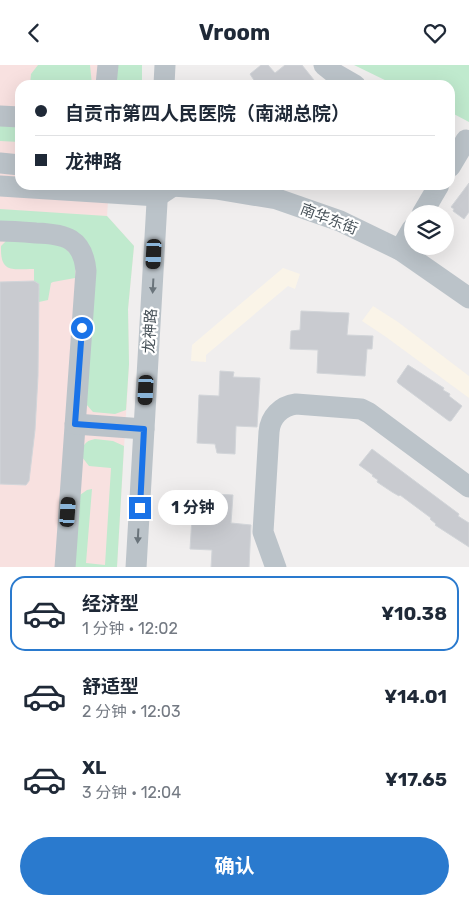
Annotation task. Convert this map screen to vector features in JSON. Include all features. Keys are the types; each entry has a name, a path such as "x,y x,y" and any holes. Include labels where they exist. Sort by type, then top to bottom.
{"street":[{"path":"106,80 108,65"},
{"path":"164,80 165,65"},
{"path":"324,65 347,80"},
{"path":"0,116 15,117"},
{"path":"455,155 462,138"},
{"path":"0,163 15,164"},
{"name":"南华东街","path":"0,186 15,186"},
{"name":"龙神路","path":"136,567 144,429 165,190"},
{"name":"南华东街","path":"222,190 277,199 340,221 400,250 469,298"},
{"path":"427,205 436,190"},
{"path":"0,231 62,235 75,243 85,259 86,271 64,567"},
{"path":"400,250 404,243"},
{"path":"276,567 263,532 269,428 271,421 277,413 291,405 353,407 361,409 469,487"},
{"path":"75,424 144,429"}],"shaded area":[{"path":"0,65 142,65 142,80 15,80 15,190 109,190 107,216 134,246 128,309 129,364 117,567 0,567"},
{"path":"283,268 300,274 295,289 288,286 206,355 206,362 191,361 192,345"},
{"path":"373,306 398,322 469,376 469,398 362,321"}],"green space":[{"path":"38,65 90,65 92,80 30,80 31,74"},
{"path":"116,65 142,65 142,80 115,80"},
{"path":"354,65 469,65 469,122 455,115 455,80 385,80"},
{"path":"0,124 15,125 15,142 0,141"},
{"path":"0,209 107,216 134,246 128,309 129,364 126,410 115,414 93,412 86,404 93,258 0,223"},
{"path":"6,241 60,243 76,259 75,278 51,283 48,300 39,302 39,285 34,281 34,269 14,269 5,266 1,255 1,246"},
{"path":"95,439 113,441 124,446 117,567 72,567 80,495 92,489 86,563 105,565 111,468 89,466 82,457 82,450 88,441"}],"building":[{"path":"261,65 268,65 275,73 285,65 302,65 314,80 254,80 250,74"},
{"path":"469,183 469,212 464,219 454,212 452,205"},
{"path":"34,281 39,284 38,376 35,430 29,481 26,485 0,484 0,282"},
{"path":"301,311 349,313 347,335 373,336 372,349 367,349 365,376 317,373 318,350 290,349 291,331 300,330"},
{"path":"408,365 444,388 443,390 450,394 449,396 462,406 451,421 398,383 397,381"},
{"path":"220,371 234,372 233,377 260,378 257,427 236,426 235,454 217,453 215,444 197,443 199,395 219,396"},
{"path":"372,449 469,523 469,547 435,525 431,518 400,495 377,482 378,480 373,475 359,465"},
{"path":"214,494 233,495 231,523 251,525 249,567 211,567 212,550 190,549 193,502 213,503"}],"route":[{"path":"82,328 75,424 144,429 140,508"}]}
